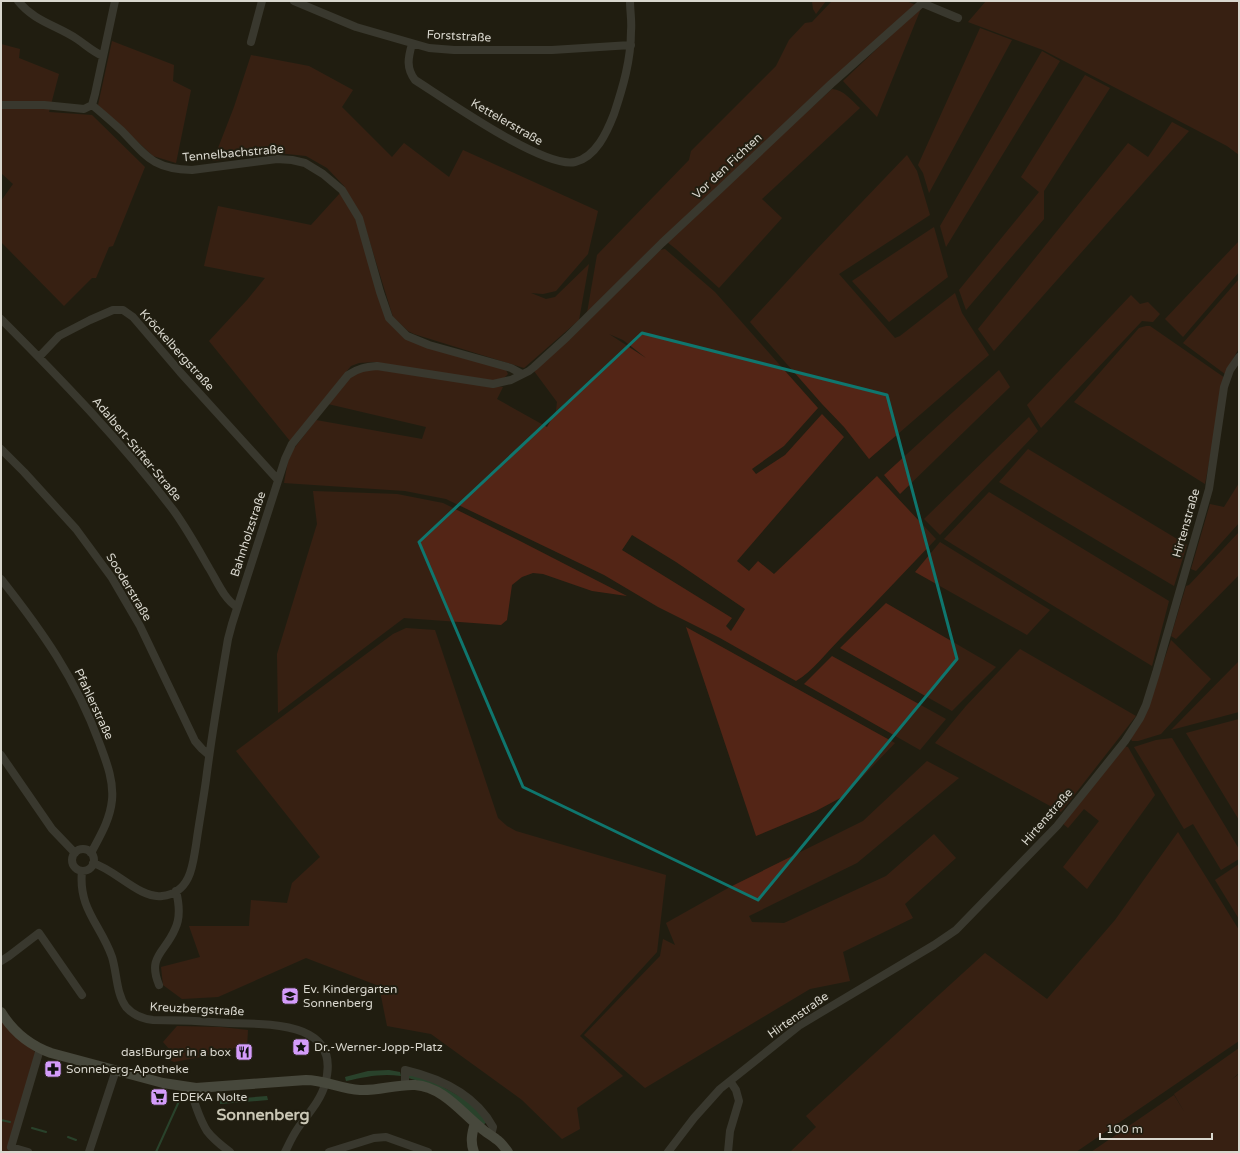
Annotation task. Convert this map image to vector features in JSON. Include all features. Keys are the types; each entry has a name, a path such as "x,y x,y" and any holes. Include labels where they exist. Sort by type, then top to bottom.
{"main road":[{"path":"1,1012 18,1034 40,1049 164,1083 190,1087 313,1080 349,1089 362,1090 405,1085 420,1086 437,1092 454,1104 497,1140 508,1152"},
{"path":"472,1151 471,1137 475,1123"}],"street":[{"path":"18,1 32,16 77,39 93,51 103,56"},
{"path":"1,105 44,105 84,108 92,105 116,1"},
{"path":"251,42 262,1"},
{"name":"Forststraße","path":"294,1 356,27 429,48 454,50 552,50 631,45"},
{"name":"Kettelerstraße","path":"412,44 408,55 408,64 410,74 415,80 523,147 548,158 566,162 575,162 594,150 603,137 612,118 622,89 631,45 632,30 630,1"},
{"name":"Vor den Fichten","path":"522,374 529,371 567,337 668,238 831,84 922,3 958,18"},
{"name":"Tennelbachstraße","path":"92,105 121,130 146,157 164,167 192,170 278,159 306,163 323,174 342,190 359,218 389,318 406,336 429,345 511,368 522,374"},
{"name":"Kröckelbergstraße","path":"39,357 59,336 113,310 123,310 133,317 180,372 278,480"},
{"name":"Adalbert-Stifter-Straße","path":"1,318 78,398 124,450 165,500 189,533 227,599 237,607"},
{"name":"Hirtenstraße","path":"668,1152 694,1118 720,1089 800,1025 934,945 956,930 1057,826 1125,741 1140,718 1146,705 1156,673 1209,488 1224,387 1230,370 1239,357"},
{"name":"Bahnholzstraße","path":"176,891 188,879 191,869 203,805 209,755 228,639 278,480 292,444 348,375 355,370 364,367 378,366 493,384 503,383 522,374"},
{"name":"Sooderstraße","path":"1,449 63,514 101,562 131,610 195,741 209,755"},
{"name":"Pfahlerstraße","path":"1,579 38,627 66,670 86,710 104,754 112,784 111,807 106,825 91,853"},
{"path":"1,755 52,829 75,853"},
{"path":"81,850 86,850 91,853 93,863 89,869 82,871 76,869 72,859 75,853 81,850"},
{"path":"93,863 106,868 145,894 161,896 176,891 179,901 176,929 157,957 154,965 154,973 159,985"},
{"name":"Kreuzbergstraße","path":"82,871 81,885 88,910 110,951 121,997 130,1011 139,1017 148,1020 268,1023 306,1032 315,1038 324,1050 327,1061 326,1083"},
{"path":"1,961 39,933 82,995"},
{"path":"28,1152 11,1147 40,1049"},
{"path":"89,1152 116,1070"},
{"path":"405,1085 405,1070 433,1078 453,1088 470,1100 484,1114 493,1127 491,1135"},
{"path":"728,1152 730,1131 739,1100 736,1090 730,1081"},
{"path":"285,1152 297,1130 320,1097 326,1083"},
{"path":"190,1087 192,1098 207,1130 230,1152"},
{"path":"329,1152 374,1138 386,1137 428,1152"}],"highlighted area":[{"path":"642,333 887,395 957,659 758,900 523,787 419,542"}],"shaded area":[{"path":"812,1 826,1 816,14 813,9"},
{"path":"832,1 906,1 916,5 587,313 597,255 689,160 691,151 776,66 789,40 805,23 812,22"},
{"path":"986,1 1239,1 1239,155 1227,146 1043,50 968,22"},
{"path":"922,6 877,117 843,81"},
{"path":"980,28 1012,40 929,193 923,173 918,165"},
{"path":"112,41 174,65 173,81 191,90 176,163 153,156 98,105"},
{"path":"1,44 20,49 19,58 59,74 49,112 92,115 145,167 113,246 109,247 96,278 92,278 64,306 1,242 1,201 13,184 1,173"},
{"path":"1042,51 1060,61 946,247 940,226"},
{"path":"251,55 309,66 353,90 342,107 392,157 404,143 449,177 463,150 598,211 588,254 556,291 543,294 531,293 546,299 555,297 589,264 579,320 524,368 408,331 393,317 363,220 344,186 327,168 306,156 278,153 213,161 234,107"},
{"path":"1085,75 1110,88 1044,191 1044,219 966,310 959,290 1039,192 1021,177"},
{"path":"832,89 844,93 860,108 762,199 782,218 719,288 667,242 735,177"},
{"path":"1172,122 1189,131 994,351 978,329 1128,143 1148,157"},
{"path":"907,155 917,171 930,215 839,274 895,338 900,336 955,293 962,313 989,355 869,459 844,427 750,322 816,250"},
{"path":"341,192 357,219 389,320 405,338 505,368 508,374 502,380 490,381 374,362 359,363 351,366 290,441 209,341 265,278 204,266 218,206 311,225"},
{"path":"934,227 948,277 889,322 852,281"},
{"path":"1239,241 1239,272 1183,337 1165,319"},
{"path":"665,249 715,292 818,408 784,446 752,469 756,474 785,455 822,414 844,437 737,561 749,571 758,561 774,574 877,476 936,539 814,667 796,681 720,638 658,607 604,575 446,499 405,491 284,483 289,455 316,420 422,439 426,427 328,404 355,371 365,368 503,387 497,399 547,427 556,411 557,402 534,371 660,250","holes":["609,334 623,340 646,358","632,535 676,562 745,609 731,631 726,626 732,618 622,550"]},
{"path":"1239,279 1239,348 1225,374 1183,343"},
{"path":"1131,295 1140,304 1148,302 1160,314 1153,322 1142,321 1041,428 1027,405"},
{"path":"1150,326 1225,378 1205,484 1074,402 1139,328"},
{"path":"999,370 1010,387 900,494 884,475"},
{"path":"1029,417 1038,431 940,535 924,519"},
{"path":"1028,449 1187,545 1174,586 999,482"},
{"path":"1239,483 1239,523 1196,571 1191,569 1210,504 1224,507"},
{"path":"313,491 397,494 443,503 627,596 592,591 543,574 533,573 522,577 512,585 507,620 501,625 404,618 278,713 277,654 317,524"},
{"path":"989,492 1169,601 1152,666 944,539"},
{"path":"1239,532 1239,575 1176,639 1171,636 1186,586 1189,585"},
{"path":"940,542 1050,610 1027,635 915,572"},
{"path":"886,603 996,667 952,711 840,648"},
{"path":"686,627 895,743 844,796 816,811 756,836"},
{"path":"406,628 435,630 498,818 507,826 516,831 666,875 657,952 580,1036 623,1076 577,1108 580,1129 562,1139 522,1100 431,1034 387,1026 379,986 306,958 218,997 182,999 163,985 161,967 200,957 189,926 249,926 251,900 287,903 292,883 320,857 236,751 393,634"},
{"path":"1171,640 1211,679 1161,734 1138,741 1132,741 1130,737 1145,715"},
{"path":"1020,649 1136,716 1061,812 935,743 966,706"},
{"path":"832,656 946,719 920,750 804,684"},
{"path":"1239,661 1239,712 1171,730"},
{"path":"1239,719 1239,820 1186,733"},
{"path":"1172,738 1239,849 1239,859 1221,870 1193,824 1184,829 1134,747 1156,740"},
{"path":"1124,746 1128,747 1155,795 1087,889 1063,867 1099,821 1084,809 1068,828 1061,822"},
{"path":"927,761 959,778 857,863 749,916 752,922 784,923 886,876 934,834 956,858 905,904 913,918 843,952 850,981 810,989 645,1088 584,1035 660,956 663,939 675,945 666,923 730,887 863,821"},
{"path":"1178,832 1239,930 1239,1041 1076,1152 790,1152 816,1127 806,1116 985,953 1047,999 1115,920"},
{"path":"1239,864 1239,919 1215,880"},
{"path":"1,1020 36,1053 11,1152 1,1152"},
{"path":"177,1026 221,1027 248,1030 247,1047 233,1048 232,1051 174,1062 166,1058 170,1050 163,1042"},
{"path":"1239,1048 1239,1073 1231,1080 1239,1074 1239,1152 1091,1152 1174,1095 1185,1113 1174,1094"},
{"path":"389,1070 400,1072 401,1076 380,1075 346,1081 345,1077 368,1071"},
{"path":"409,1073 429,1079 468,1101 487,1122 483,1125 429,1084 408,1078"},
{"path":"267,1096 268,1100 220,1104 220,1100"}],"waterway":[{"path":"156,1152 180,1099"},
{"path":"1,1120 10,1122"},
{"path":"32,1128 46,1132"},
{"path":"68,1137 76,1140"}],"place":[{"name":"Ev. Kindergarten Sonnenberg","path":"290,996"},
{"name":"Dr.-Werner-Jopp-Platz","path":"301,1047"},
{"name":"das!Burger in a box","path":"244,1052"},
{"name":"Sonneberg-Apotheke","path":"53,1069"},
{"name":"EDEKA Nolte","path":"159,1097"}],"district":[{"name":"Sonnenberg","path":"263,1115"}]}
